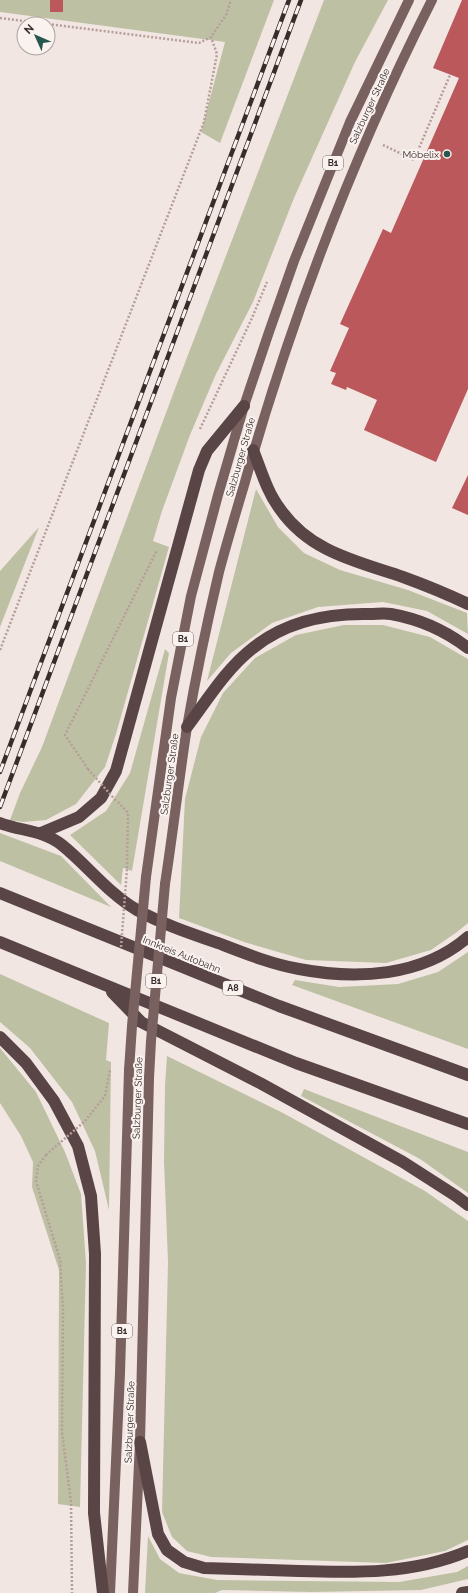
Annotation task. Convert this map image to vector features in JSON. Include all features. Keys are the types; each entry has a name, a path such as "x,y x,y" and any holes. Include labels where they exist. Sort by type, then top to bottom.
{"highway":[{"path":"41,833 79,817 101,798 116,771 199,470 207,451 244,406"},
{"path":"254,450 267,485 279,508 295,527 316,544 344,558 441,591 468,604"},
{"path":"187,727 228,671 254,647 282,629 316,617 352,613 390,614 419,622 452,636 468,648"},
{"path":"0,823 11,828 41,833 61,844 115,895 137,910 199,937 258,958 298,969 346,975 392,972 429,962 468,937"},
{"name":"Innkreis Autobahn","path":"0,893 279,1006 468,1075"},
{"path":"0,942 108,988 296,1063 468,1124"},
{"path":"108,988 142,1022 260,1083 403,1162 468,1205"},
{"path":"0,1037 26,1062 54,1101 78,1146 91,1196 95,1254 94,1513 103,1593"},
{"path":"140,1442 158,1534 167,1550 184,1562 204,1568 340,1573 382,1571 427,1565 468,1551"},
{"path":"462,1593 468,1592"}],"main road":[{"name":"Salzburger Straße","path":"110,1593 120,1373 129,1070 146,877 170,698 191,596 244,406 268,332 294,261 347,129 409,0"},
{"name":"Salzburger Straße","path":"133,1593 140,1442 151,1041 165,884 187,727 220,571 254,450 293,324 313,270 367,138 432,0"}],"path":[{"path":"56,25 199,43 211,38 226,15 231,0"},
{"path":"0,18 16,20"},
{"path":"0,650 204,122 218,54 211,38"},
{"path":"367,138 414,160 450,75"},
{"path":"198,435 249,325 270,275"},
{"path":"127,869 128,812 88,769 65,735 159,546"},
{"path":"72,1593 71,1502 62,1432 63,1309 60,1260 36,1181 38,1166 46,1156 85,1121 105,1096 110,1068"}],"green space":[{"path":"0,0 274,0 220,143 201,132 225,42 56,19 56,16 30,16 0,12"},
{"path":"324,0 388,0 355,62 294,198 253,302 216,374 190,435 162,511 153,541 169,547 116,734 105,767 76,804 46,820 23,822 10,820 20,793 42,747 173,394"},
{"path":"256,489 278,527 304,553 340,570 408,590 467,613 468,634 427,611 383,602 318,607 272,623 231,653 207,681"},
{"path":"39,527 0,627 0,571"},
{"path":"344,625 383,625 430,637 468,659 468,923 431,950 386,963 306,960 244,942 179,918 185,799 201,737 223,693 255,658 296,635"},
{"path":"165,649 169,653 132,871 123,868 121,885 70,835 106,811 130,773"},
{"path":"0,833 61,856 111,907 0,861"},
{"path":"468,952 468,1049 292,985 295,980 339,987 398,984 438,972"},
{"path":"0,974 109,1023 106,1060 111,1062 109,1210 95,1151 72,1102 30,1048 0,1022"},
{"path":"0,1048 36,1092 65,1152 81,1194 86,1263 80,1507 58,1504 59,1270 32,1187 33,1162 21,1136 0,1103"},
{"path":"167,1056 283,1113 425,1191 468,1221 468,1540 445,1551 386,1563 211,1557 187,1551 172,1537 162,1512 168,1262 164,1161"},
{"path":"304,1089 468,1152 468,1193 420,1159 301,1096"},
{"path":"148,1536 160,1559 179,1573 217,1580 399,1582 457,1572 468,1566 468,1579 421,1590 311,1592 222,1590 215,1593 145,1593"}],"building":[{"path":"50,0 63,0 63,12 50,12"},
{"name":"Möbelix","path":"462,0 468,0 468,389 436,462 364,430 377,400 347,387 346,390 331,384 336,373 330,371 349,328 340,324 383,229 391,233 459,78 433,68"},
{"path":"468,475 468,515 452,508"}],"railway":[{"path":"0,772 289,0"},
{"path":"0,807 301,0"}],"place":[{"name":"Möbelix","path":"447,154"}]}
